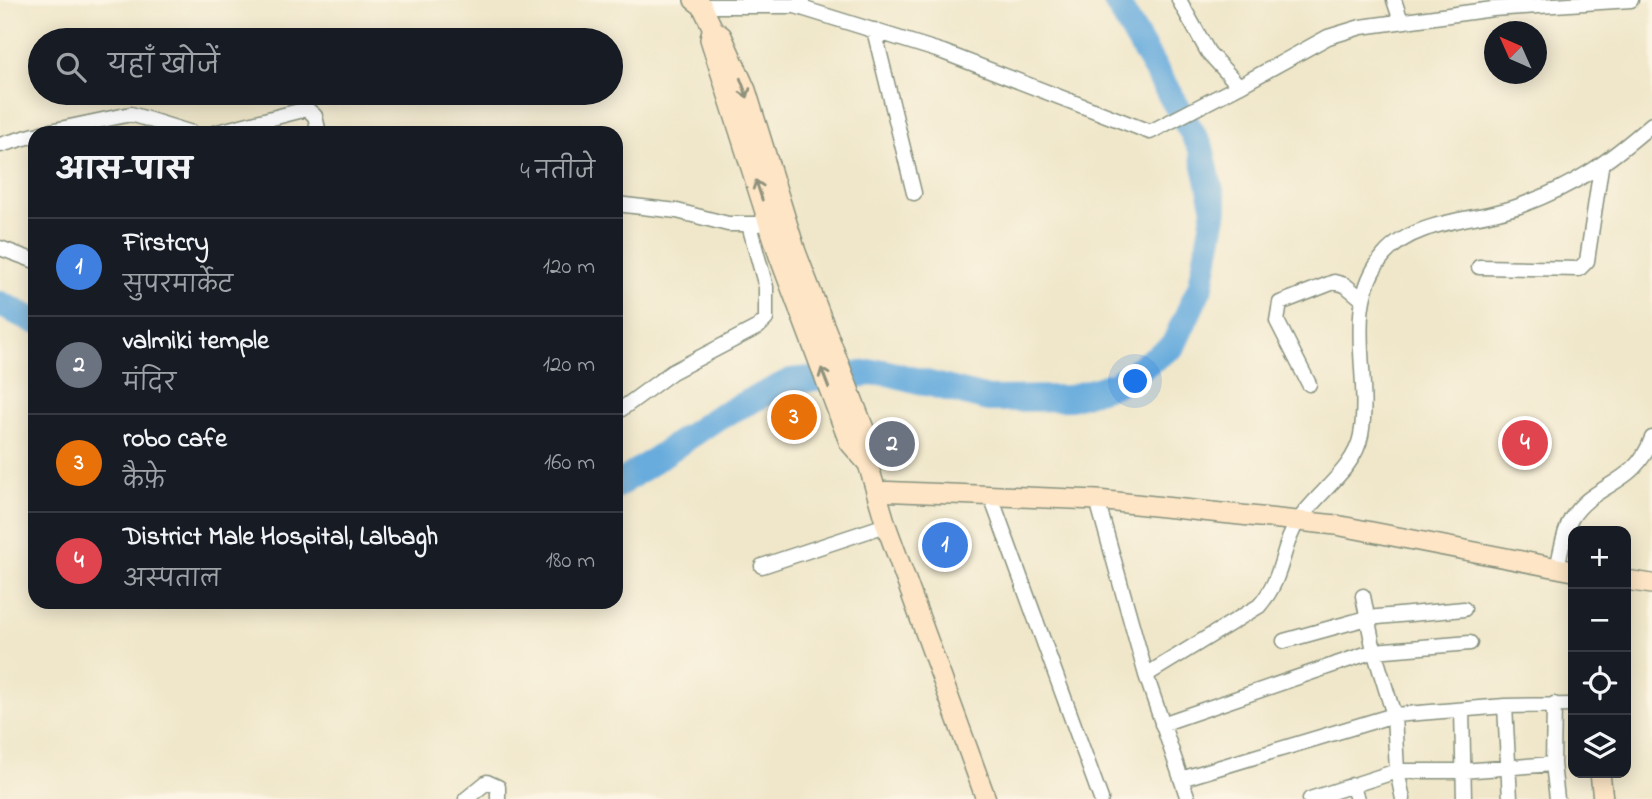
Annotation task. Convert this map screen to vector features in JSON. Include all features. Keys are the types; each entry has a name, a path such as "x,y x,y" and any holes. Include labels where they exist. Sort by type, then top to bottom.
{"street":[{"path":"1179,0 1208,52 1239,86"},
{"path":"1394,0 1401,22"},
{"path":"787,254 746,90 722,36 713,29 698,3 801,3 943,52 1150,132 1328,37 1361,27 1552,3 1631,0"},
{"path":"713,29 710,39 770,222 787,254 868,464 886,524 986,799"},
{"path":"874,30 914,192"},
{"path":"241,126 307,109 315,116 318,126"},
{"path":"74,126 131,114 170,126"},
{"path":"1146,676 1259,606 1273,591 1297,522 1350,461 1361,439 1364,410 1362,299 1376,265 1396,244 1422,232 1519,206 1582,180 1652,124"},
{"path":"0,145 28,137"},
{"path":"1479,267 1583,266 1588,254 1601,167"},
{"path":"623,205 677,211 749,225 770,222"},
{"path":"623,409 672,372 758,327 766,319 768,300 749,225"},
{"path":"0,248 28,258"},
{"path":"1309,384 1277,321 1280,303 1334,282 1345,285 1362,299"},
{"path":"876,491 1097,500 1336,525 1565,569 1571,519 1591,497 1623,480 1634,469 1652,439"},
{"path":"990,497 1101,799"},
{"path":"1097,500 1146,676 1188,799"},
{"path":"762,566 886,524"},
{"path":"1631,581 1652,584"},
{"path":"1363,596 1374,651 1394,715 1397,771 1403,799"},
{"path":"1284,641 1367,618 1464,608"},
{"path":"1162,724 1374,651 1469,643"},
{"path":"1554,704 1553,764 1558,799"},
{"path":"1181,779 1394,715 1505,706 1568,705"},
{"path":"1505,706 1510,799"},
{"path":"1462,710 1464,799"},
{"path":"1312,799 1354,792 1397,771 1462,771 1553,764"},
{"path":"1601,778 1603,799"},
{"path":"466,799 487,782 498,787 498,799"}],"waterway":[{"path":"623,481 718,417 791,381 884,372 988,399 1070,398 1116,384 1173,346 1201,285 1215,209 1201,148 1115,0"},
{"path":"0,304 28,318"}],"place":[{"name":"robo cafe","path":"794,417"},
{"name":"District Male Hospital, Lalbagh","path":"1525,443"},
{"name":"valmiki temple","path":"892,444"},
{"name":"Firstcry","path":"945,545"}]}
